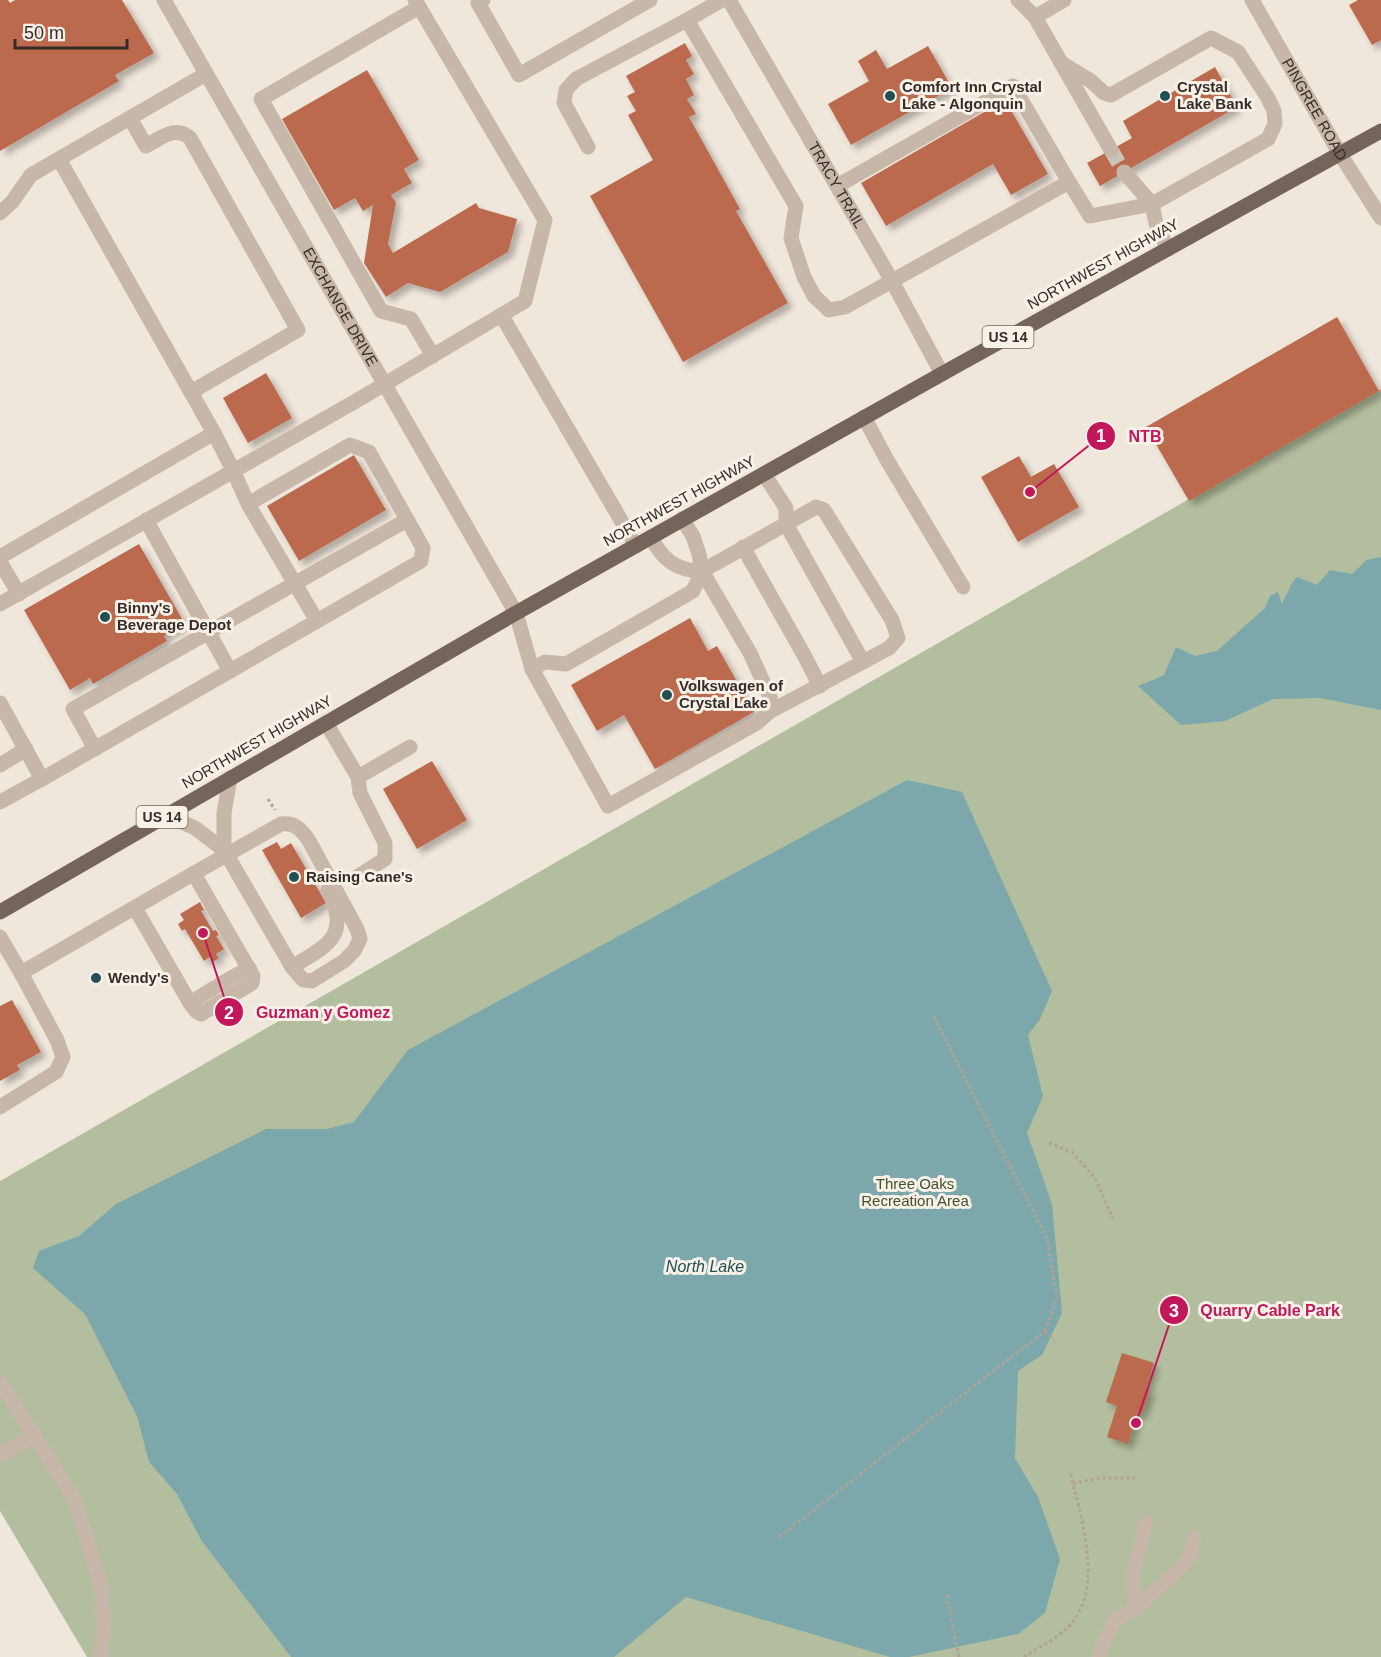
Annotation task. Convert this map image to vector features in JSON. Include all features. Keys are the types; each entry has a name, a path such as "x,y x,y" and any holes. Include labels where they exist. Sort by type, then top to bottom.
{"main road":[{"name":"NORTHWEST HIGHWAY","path":"0,912 682,519 1381,131"}],"street":[{"name":"EXCHANGE DRIVE","path":"164,0 516,613 532,669 608,806 757,723 769,712"},
{"path":"483,0 478,3 519,75 650,0"},
{"path":"588,147 564,104 566,90 576,79 723,0"},
{"name":"TRACY TRAIL","path":"729,0 892,281 942,374"},
{"path":"1018,0 1035,17 1111,150"},
{"path":"1035,17 1064,0"},
{"name":"PINGREE ROAD","path":"1252,0 1340,154 1381,218"},
{"path":"0,604 433,356 525,301 545,220 417,3 261,99 381,311 411,319 433,356"},
{"path":"687,20 796,206 791,238 804,278 814,296 829,310 845,307 1069,182"},
{"path":"837,186 1013,86 1090,216 1152,204 1268,138 1275,124 1274,111 1268,98 1238,52 1211,38 1111,95 1104,93 1091,81 1061,63"},
{"path":"0,213 12,202 31,175 206,74"},
{"path":"130,118 146,146 176,131 190,138 298,330 191,392"},
{"path":"59,159 214,433 248,504 317,621"},
{"path":"1124,172 1152,204 1157,228 1168,249"},
{"path":"502,316 636,546"},
{"path":"864,417 963,587"},
{"path":"0,557 214,433"},
{"path":"0,802 421,561 423,548 369,452 350,445 248,504"},
{"path":"764,474 786,508 786,524 863,663"},
{"path":"651,537 660,554 674,564 687,572 702,571 816,507 824,510 892,620 898,638 889,648 863,663 769,712"},
{"path":"682,519 693,536 702,571 750,653 770,697 769,712"},
{"path":"146,520 230,671"},
{"path":"95,749 73,709 407,520"},
{"path":"742,547 820,686"},
{"path":"0,561 19,594"},
{"path":"532,669 545,662 566,664 693,591 702,571"},
{"path":"0,703 42,778"},
{"path":"326,723 358,777 360,793 385,843 385,859 357,877"},
{"path":"358,777 410,747"},
{"path":"0,765 26,749"},
{"path":"225,852 224,813 230,778"},
{"path":"21,973 194,874 225,852 281,824 291,823 298,827 308,839 357,929 360,939 354,951 344,961 312,981 303,980 292,967 225,852 195,828 166,815"},
{"path":"292,967 326,947 334,938 338,919 334,902 297,837 298,827"},
{"path":"135,908 190,1003 201,1014 252,983 253,976 194,874"},
{"path":"0,937 57,1040 63,1057 56,1072 0,1107"},
{"path":"190,1003 249,968"},
{"path":"0,1382 75,1500 101,1586 104,1626 101,1657"},
{"path":"0,1455 35,1434"},
{"path":"1135,1609 1133,1576 1146,1523"},
{"path":"1099,1657 1115,1620 1135,1609 1180,1569 1189,1557 1194,1538"}],"path":[{"path":"779,1537 1045,1331 1057,1297 1047,1238 933,1016"},
{"path":"1049,1143 1072,1152 1095,1178 1113,1219"},
{"path":"1045,1331 1054,1340"},
{"path":"1024,1657 1067,1628 1083,1606 1089,1580 1084,1532 1070,1472"},
{"path":"1073,1483 1101,1478 1135,1478"},
{"path":"947,1595 959,1657"}],"green space":[{"name":"Three Oaks Recreation Area","path":"1381,389 1381,1657 87,1657 0,1511 0,1181"}],"water":[{"path":"1381,557 1381,710 1320,698 1273,699 1225,721 1181,725 1138,686 1164,675 1176,647 1195,656 1217,651 1265,608 1270,596 1278,592 1282,604 1297,577 1317,585 1330,570 1352,574 1367,560"},
{"name":"North Lake","path":"907,780 962,792 1052,991 1040,1019 1028,1035 1043,1096 1027,1133 1052,1204 1062,1313 1042,1355 1018,1371 1015,1458 1038,1497 1060,1559 1045,1613 1018,1634 909,1657 890,1657 686,1597 614,1657 291,1657 201,1540 177,1494 149,1462 137,1416 85,1314 33,1268 39,1251 79,1236 116,1204 266,1129 327,1129 354,1122 408,1050"}],"building":[{"path":"0,0 8,0 10,3 15,0 122,0 154,53 115,75 119,81 0,151"},
{"path":"1358,0 1381,0 1381,40 1372,45 1349,5"},
{"path":"685,43 692,56 686,60 694,74 686,79 694,95 687,99 696,114 689,117 740,209 736,211 788,303 683,362 590,196 653,160 628,115 636,111 627,96 635,92 626,76"},
{"name":"Comfort Inn Crystal Lake - Algonquin","path":"928,46 952,88 851,145 828,104 869,81 858,61 876,50 887,69"},
{"path":"1215,67 1237,107 1100,186 1087,163 1132,138 1123,121"},
{"path":"367,70 419,160 404,169 412,183 391,195 396,203 388,244 393,253 476,203 479,208 517,219 508,252 440,292 408,283 386,297 364,263 373,205 363,211 355,198 334,210 282,119"},
{"path":"1005,100 1048,174 1011,195 993,164 886,226 861,183"},
{"path":"1337,317 1379,391 1189,501 1146,427"},
{"path":"266,373 292,418 248,443 223,398"},
{"path":"354,455 386,510 299,561 267,506"},
{"path":"1019,456 1031,477 1054,464 1079,507 1018,542 981,477"},
{"name":"Binny's Beverage Depot","path":"139,544 185,624 164,636 167,641 93,684 90,678 70,690 24,610"},
{"path":"690,618 708,651 717,646 754,712 655,769 624,715 597,731 571,685"},
{"path":"432,761 467,820 417,849 383,789"},
{"name":"Raising Cane's","path":"277,842 281,849 291,843 326,903 301,918 262,850"},
{"path":"200,902 204,910 201,911 213,931 216,930 219,935 216,936 224,949 216,954 219,958 213,962 210,957 204,961 185,929 182,931 178,924 184,920 180,914"},
{"path":"12,1000 41,1052 17,1065 20,1070 0,1081 0,1006"},
{"path":"1122,1353 1154,1363 1146,1389 1150,1390 1142,1414 1138,1412 1128,1444 1107,1437 1117,1406 1106,1402"}],"tunnel":[{"path":"1111,150 1124,172"}],"place":[{"name":"Comfort Inn Crystal Lake - Algonquin","path":"890,96"},
{"name":"Crystal Lake Bank","path":"1165,96"},
{"name":"NTB","path":"1030,492"},
{"name":"Binny's Beverage Depot","path":"105,617"},
{"name":"Volkswagen of Crystal Lake","path":"667,695"},
{"name":"Raising Cane's","path":"294,877"},
{"name":"Guzman y Gomez","path":"203,933"},
{"name":"Wendy's","path":"96,978"},
{"name":"Quarry Cable Park","path":"1136,1423"}]}
